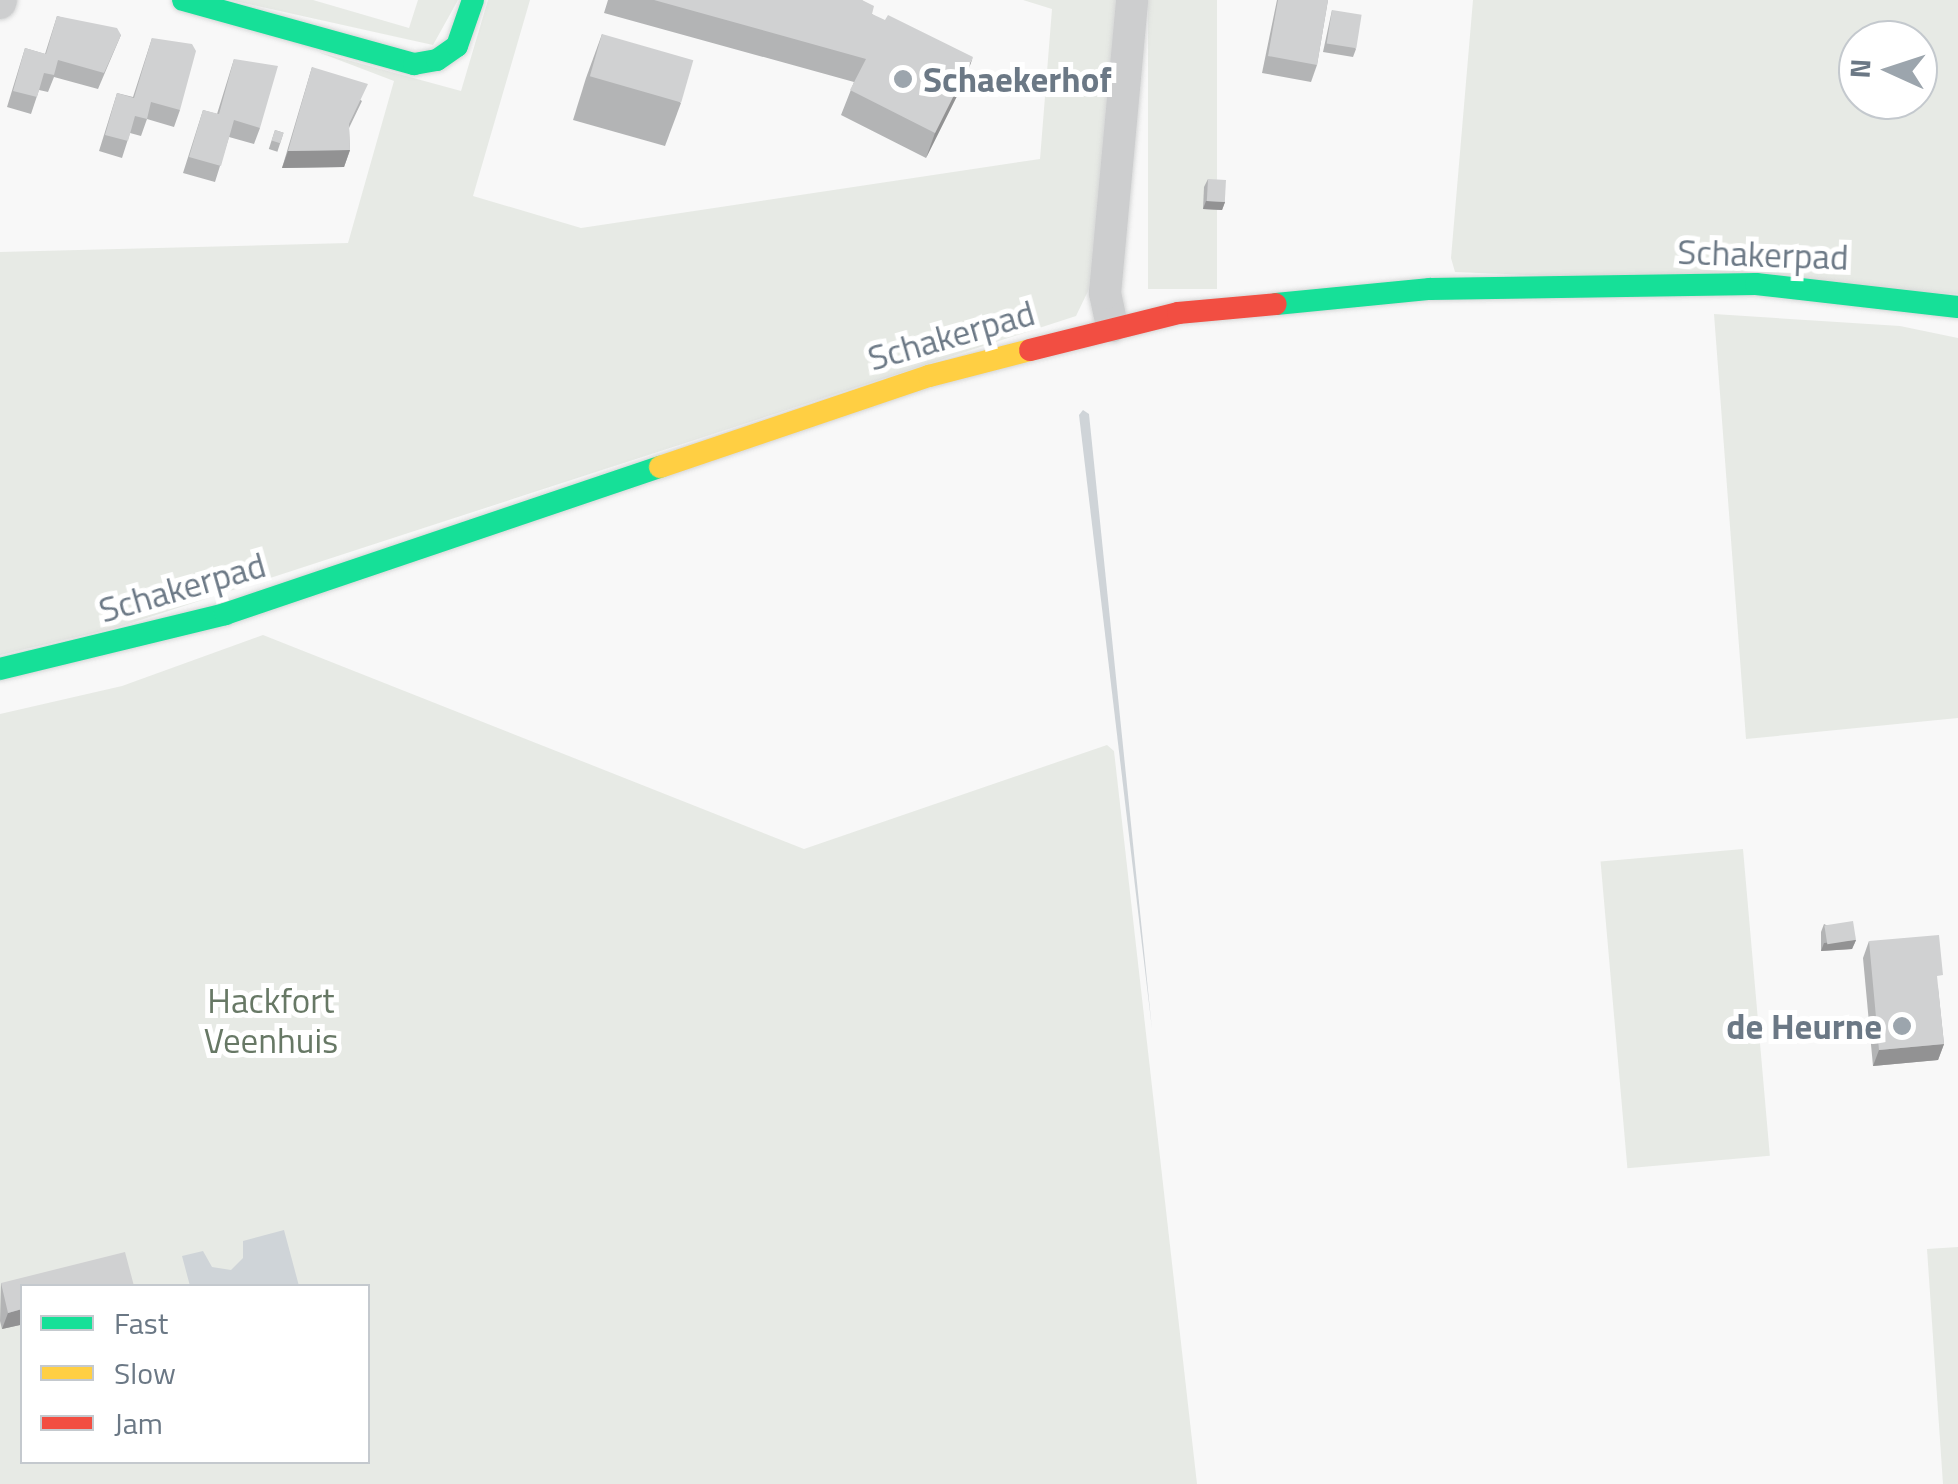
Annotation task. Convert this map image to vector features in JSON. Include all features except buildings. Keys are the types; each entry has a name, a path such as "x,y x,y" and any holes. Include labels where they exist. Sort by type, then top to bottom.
{"street":[{"path":"183,0 414,64 438,60 456,46 473,0"},
{"path":"1112,326 1105,293 1132,0"},
{"name":"Schakerpad","path":"0,669 225,614 929,376 1178,312 1430,289 1756,284 1958,308"}],"green space":[{"path":"230,0 313,0 409,28 418,0 458,0 433,45"},
{"path":"488,0 530,0 473,196 581,228 1040,159 1052,9 1023,0 1118,0 1090,287 1076,316 119,627 0,655 0,252 348,243 394,81 318,52 461,91"},
{"path":"1148,0 1217,0 1217,289 1148,289"},
{"path":"1473,0 1958,0 1958,294 1455,272 1451,258"},
{"path":"1714,314 1900,326 1958,338 1958,718 1746,739"},
{"name":"Hackfort Veenhuis","path":"263,635 804,849 1107,745 1114,751 1197,1484 0,1484 0,714 122,686"},
{"path":"1743,849 1770,1156 1627,1168 1601,861"},
{"path":"1958,1247 1958,1484 1943,1484 1927,1249"}],"shaded area":[{"path":"1083,410 1089,414 1152,1029 1079,415"},
{"path":"284,1230 298,1284 189,1284 182,1256 203,1251 212,1267 231,1270 243,1258 243,1241"}],"traffic: fast":[{"path":"183,0 414,64 437,60 457,46 473,0"},
{"path":"1276,304 1430,289 1756,284 1958,307"},
{"path":"0,669 225,614 660,467"}],"traffic: slow":[{"path":"660,467 929,376 1030,350"}],"traffic: jam":[{"path":"1030,350 1178,313 1276,304"}],"place":[{"name":"Schaekerhof","path":"903,79"},
{"name":"de Heurne","path":"1902,1026"}]}
